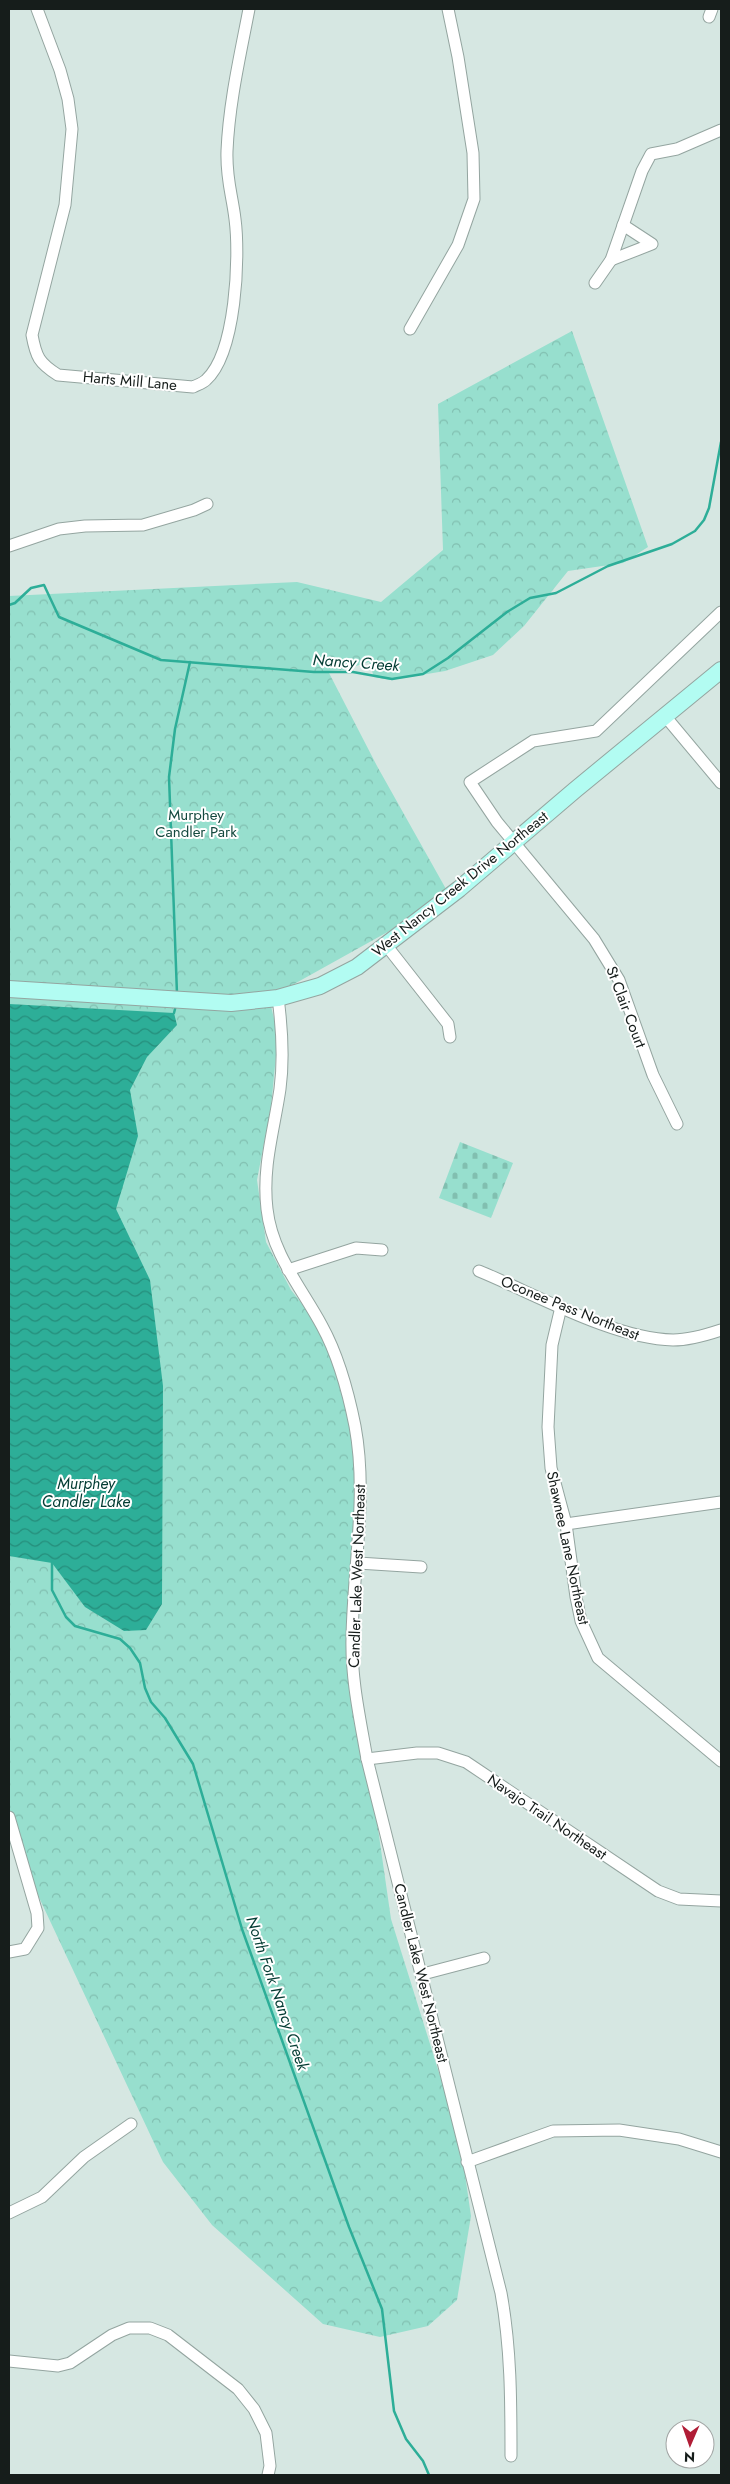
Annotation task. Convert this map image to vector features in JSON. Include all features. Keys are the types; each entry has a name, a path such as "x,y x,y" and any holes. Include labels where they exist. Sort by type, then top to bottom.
{"street":[{"name":"Harts Mill Lane","path":"38,9 60,70 68,99 72,129 65,205 32,334 35,351 43,365 58,375 193,386 206,381 221,356 234,305 237,247 235,219 227,178 227,150 232,99 249,9"},
{"path":"410,329 458,245 474,199 474,153 448,9"},
{"path":"595,282 611,260 642,171 651,154 677,149 721,130"},
{"path":"611,260 652,244 623,224"},
{"path":"9,546 59,530 117,524 143,525 194,510 207,504"},
{"name":"St Clair Court","path":"677,1124 653,1075 619,980 594,939 514,843 470,782 533,741 596,731 721,612"},
{"name":"West Nancy Creek Drive Northeast","path":"9,989 231,1003 298,994 336,979 386,945 514,843 721,670"},
{"path":"665,716 721,783"},
{"path":"386,945 448,1024 450,1037"},
{"name":"Candler Lake West Northeast","path":"278,998 282,1064 265,1180 269,1224 288,1270 333,1349 348,1396 360,1461 358,1563 352,1637 353,1677 367,1759 423,1974 467,2162 501,2293 508,2333 512,2384 512,2456"},
{"path":"288,1270 356,1248 382,1250"},
{"name":"Oconee Pass Northeast","path":"479,1271 561,1307 645,1338 674,1340 706,1335 721,1330"},
{"name":"Shawnee Lane Northeast","path":"561,1307 552,1345 548,1427 551,1468 566,1524 579,1613 589,1641 598,1658 721,1760"},
{"path":"566,1524 721,1502"},
{"path":"358,1563 421,1567"},
{"name":"Navajo Trail Northeast","path":"367,1759 431,1753 466,1762 658,1891 678,1899 721,1902"},
{"path":"9,1817 37,1913 38,1928 25,1949 9,1952"},
{"path":"423,1974 484,1958"},
{"path":"9,2213 42,2197 84,2157 131,2124"},
{"path":"467,2162 553,2131 619,2130 679,2139 721,2152"},
{"path":"9,2361 58,2366 70,2363 112,2335 129,2328 150,2328 168,2335 238,2390 254,2409 266,2433 270,2466 268,2475"}],"green space":[{"name":"Murphey Candler Park","path":"572,331 648,547 623,563 568,571 524,626 493,655 445,671 391,680 374,677 369,662 343,670 328,671 377,766 446,889 402,924 269,998 278,1035 271,1107 257,1180 266,1242 291,1290 330,1339 354,1422 357,1475 352,1605 361,1711 391,1919 460,2140 471,2216 457,2300 428,2326 380,2337 323,2324 212,2225 163,2162 36,1891 9,1814 9,596 297,582 381,602 443,550 438,404"},
{"path":"460,1142 513,1163 491,1218 439,1198"}],"water":[{"name":"Murphey Candler Lake","path":"9,1004 174,1013 177,1025 147,1057 130,1090 138,1136 116,1209 150,1280 163,1386 162,1604 146,1630 124,1631 85,1607 52,1563 9,1556"}],"waterway":[{"name":"Nancy Creek","path":"9,605 15,603 31,588 44,585 59,617 161,660 314,672 353,672 392,679 423,674 448,658 507,612 530,598 556,593 608,566 672,544 695,531 704,520 709,508 721,442"},
{"name":"North Fork Nancy Creek","path":"177,994 169,777 175,729 190,662"},
{"name":"North Fork Nancy Creek","path":"174,1013 176,1005"},
{"name":"North Fork Nancy Creek","path":"52,1563 52,1590 66,1617 75,1626 120,1639 130,1648 140,1663 145,1688 151,1702 165,1718 193,1764 242,1929 349,2227 382,2309 394,2411 406,2439 423,2461 429,2475"}]}
